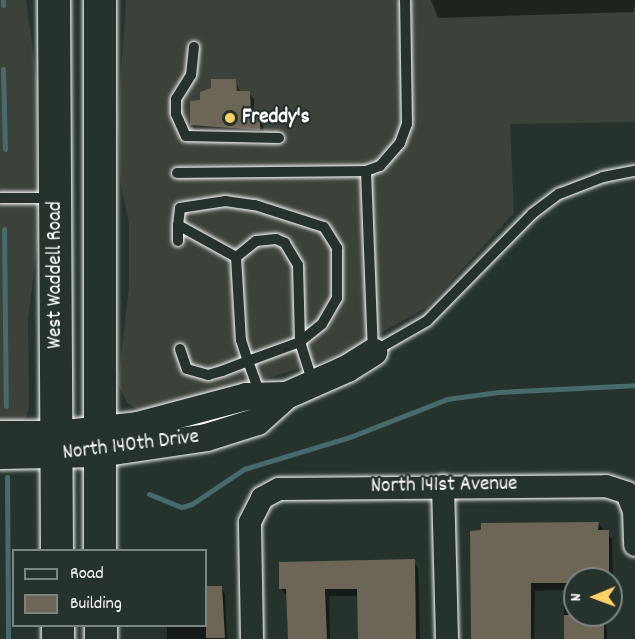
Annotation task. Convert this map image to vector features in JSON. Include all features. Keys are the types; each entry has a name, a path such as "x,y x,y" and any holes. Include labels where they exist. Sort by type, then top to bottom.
{"main road":[{"name":"West Waddell Road","path":"54,0 57,549"},
{"name":"West Waddell Road","path":"100,0 100,549"},
{"path":"54,39 99,39"}],"street":[{"name":"North 140th Drive","path":"0,455 56,445 99,441 137,425 246,396 274,395 313,383 373,352"},
{"name":"North 140th Drive","path":"0,434 56,445"},
{"path":"443,486 447,639"},
{"name":"North 141st Avenue","path":"252,639 250,522 262,498 279,489 606,486 627,493 634,511 635,545"}],"lane":[{"path":"177,173 366,171 380,166 400,143 407,124 405,0"},
{"path":"195,47 191,75 176,99 178,121 186,136 279,138"},
{"path":"366,171 373,352 427,321 532,214 559,194 603,177 635,171"},
{"path":"0,198 56,198"},
{"path":"178,241 180,208 185,205 225,201 255,205 324,227 338,248 337,298 322,324 300,342 208,375 195,374 183,363 180,349"},
{"path":"178,225 236,257"},
{"path":"236,257 256,241 276,239 285,243 298,265 300,342 313,383"},
{"path":"236,257 241,340 248,361 274,395"}],"shaded area":[{"path":"0,0 26,0 37,81 38,240 28,320 29,407 26,418 17,425 0,429"},
{"path":"126,0 635,0 635,122 510,124 514,213 427,307 342,355 160,412 139,410 127,403 118,384 129,286 129,224 121,185 118,120"}],"building":[{"name":"Freddy's","path":"211,79 236,79 237,91 250,91 251,111 260,111 260,130 190,125 190,101 200,100 200,92 211,88"},
{"path":"599,522 598,530 609,530 609,567 563,567 563,583 531,583 531,639 471,639 470,531 481,530 481,523"},
{"path":"415,559 416,639 358,639 357,589 325,589 327,639 288,639 286,589 279,589 279,562"},
{"path":"207,586 222,586 225,638 206,638"},
{"path":"564,627 604,627 604,639 564,639"}],"waterway":[{"path":"3,0 3,5"},
{"path":"3,69 5,149"},
{"path":"4,229 6,406"},
{"path":"149,494 182,507 192,504 244,469 350,437 447,399 499,392 635,385"},
{"path":"7,477 8,639"}],"place":[{"name":"Freddy's","path":"230,118"}]}
